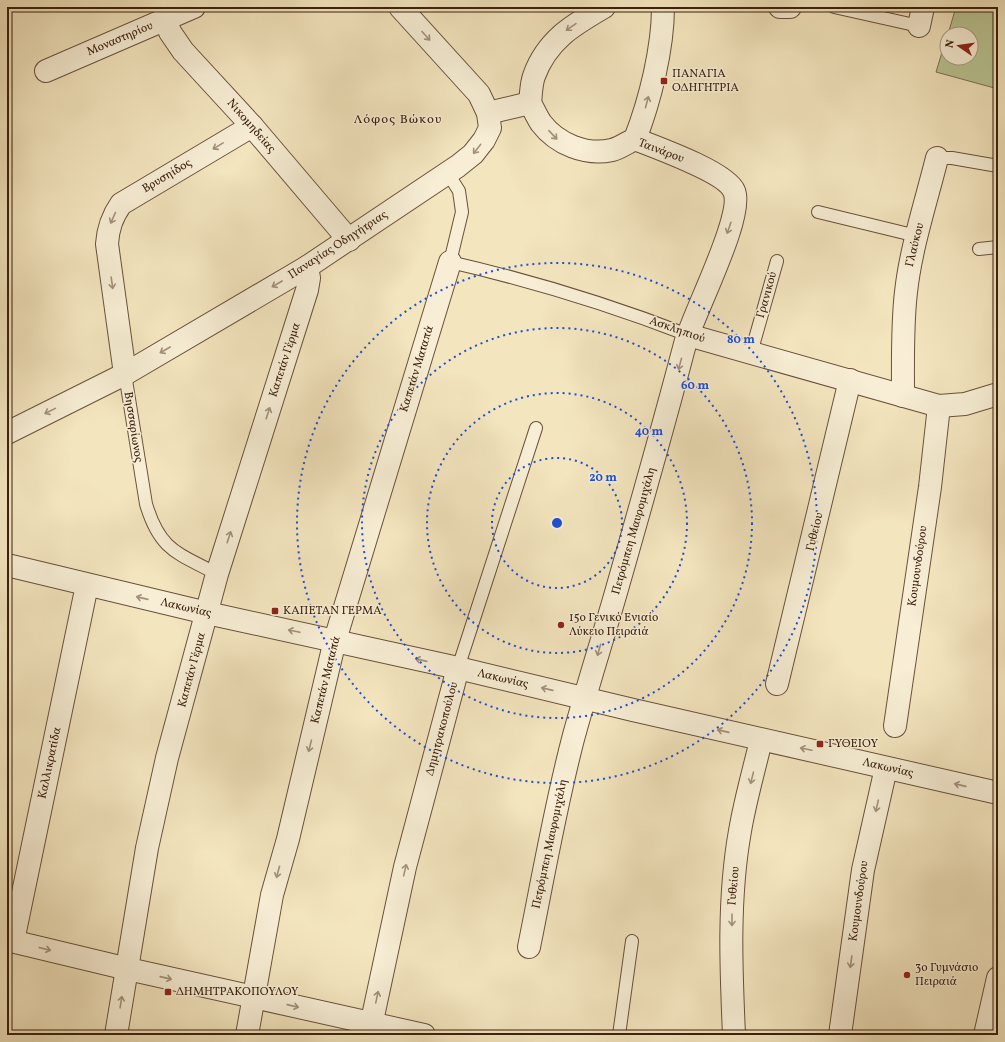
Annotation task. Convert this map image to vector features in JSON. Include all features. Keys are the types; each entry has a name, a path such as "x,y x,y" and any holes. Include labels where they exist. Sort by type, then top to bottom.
{"street":[{"name":"Μοναστηρίου","path":"46,71 166,13 194,7"},
{"path":"400,7 479,94 488,113 530,103 534,77 544,55 559,36 604,7"},
{"path":"635,139 644,116 650,90 663,22 663,7"},
{"path":"780,7 790,7"},
{"name":"Νικομηδείας","path":"166,13 170,32 183,51 252,126 349,240"},
{"name":"Ταινάρου","path":"530,103 541,122 557,140 594,153 614,149 635,139 707,170 723,179 734,190"},
{"name":"Παναγίας Οδηγήτριας","path":"7,433 125,374 349,240 447,172 458,166 473,154 484,140 490,128 488,113"},
{"name":"Βρυσηίδος","path":"107,244 108,231 112,217 121,204 252,126"},
{"name":"Γλαύκου","path":"903,396 906,292 917,236 937,158"},
{"name":"Πετρόμπεη Μαυρομιχάλη","path":"529,947 565,773 585,698 649,479 688,335 700,308 736,209 734,190"},
{"name":"Βησσαρίωνος","path":"107,244 125,374"},
{"name":"Καπετάν Ματαπά","path":"247,1035 272,895 288,838 335,640 450,262"},
{"name":"Καπετάν Γέρμα","path":"116,1035 147,848 156,803 217,574 307,290 309,278 307,266"},
{"name":"Ασκληπιού","path":"688,335 939,406 965,404 998,394"},
{"name":"Γυθείου","path":"777,684 850,380"},
{"name":"Κουμουνδούρου","path":"895,726 932,473 939,406"},
{"name":"Λακωνίας","path":"7,565 207,613 458,668 761,740 998,794"},
{"name":"Καλλικρατίδα","path":"10,940 87,585"},
{"name":"Δημητρακοπούλου","path":"370,1029 405,866 458,668"},
{"name":"Γυθείου","path":"734,1035 732,906 735,867 740,832 761,740"},
{"name":"Κουμουνδούρου","path":"840,1035 863,870 886,768"},
{"path":"10,940 128,969 254,997 370,1029 424,1035"},
{"path":"984,1035 998,978"}],"lane":[{"path":"834,7 921,17"},
{"name":"Γλαύκου","path":"937,158 952,158 998,166"},
{"path":"447,172 458,191 462,212 450,262"},
{"path":"818,212 917,236"},
{"path":"979,249 998,247"},
{"name":"Γρανικού","path":"751,353 777,261"},
{"name":"Ασκληπιού","path":"450,262 560,290 622,310 688,335"},
{"name":"Βησσαρίωνος","path":"125,374 146,504 151,522 159,536 170,548 217,574"},
{"name":"Δημητρακοπούλου","path":"458,668 536,428"},
{"path":"619,1035 632,941"}],"green space":[{"path":"956,7 998,7 998,89 936,72 939,62 939,66 979,66 979,26 950,26"}],"place":[{"name":"ΠΑΝΑΓΙΑ ΟΔΗΓΗΤΡΙΑ","path":"664,81"},
{"name":"ΚΑΠΕΤΑΝ ΓΕΡΜΑ","path":"275,611"},
{"name":"15ο Γενικό Ενιαίο Λύκειο Πειραιά","path":"561,625"},
{"name":"ΓΥΘΕΙΟΥ","path":"820,744"},
{"name":"3ο Γυμνάσιο Πειραιά","path":"907,975"},
{"name":"ΔΗΜΗΤΡΑΚΟΠΟΥΛΟΥ","path":"168,992"}],"district":[{"name":"Λόφος Βώκου","path":"398,120"}]}
